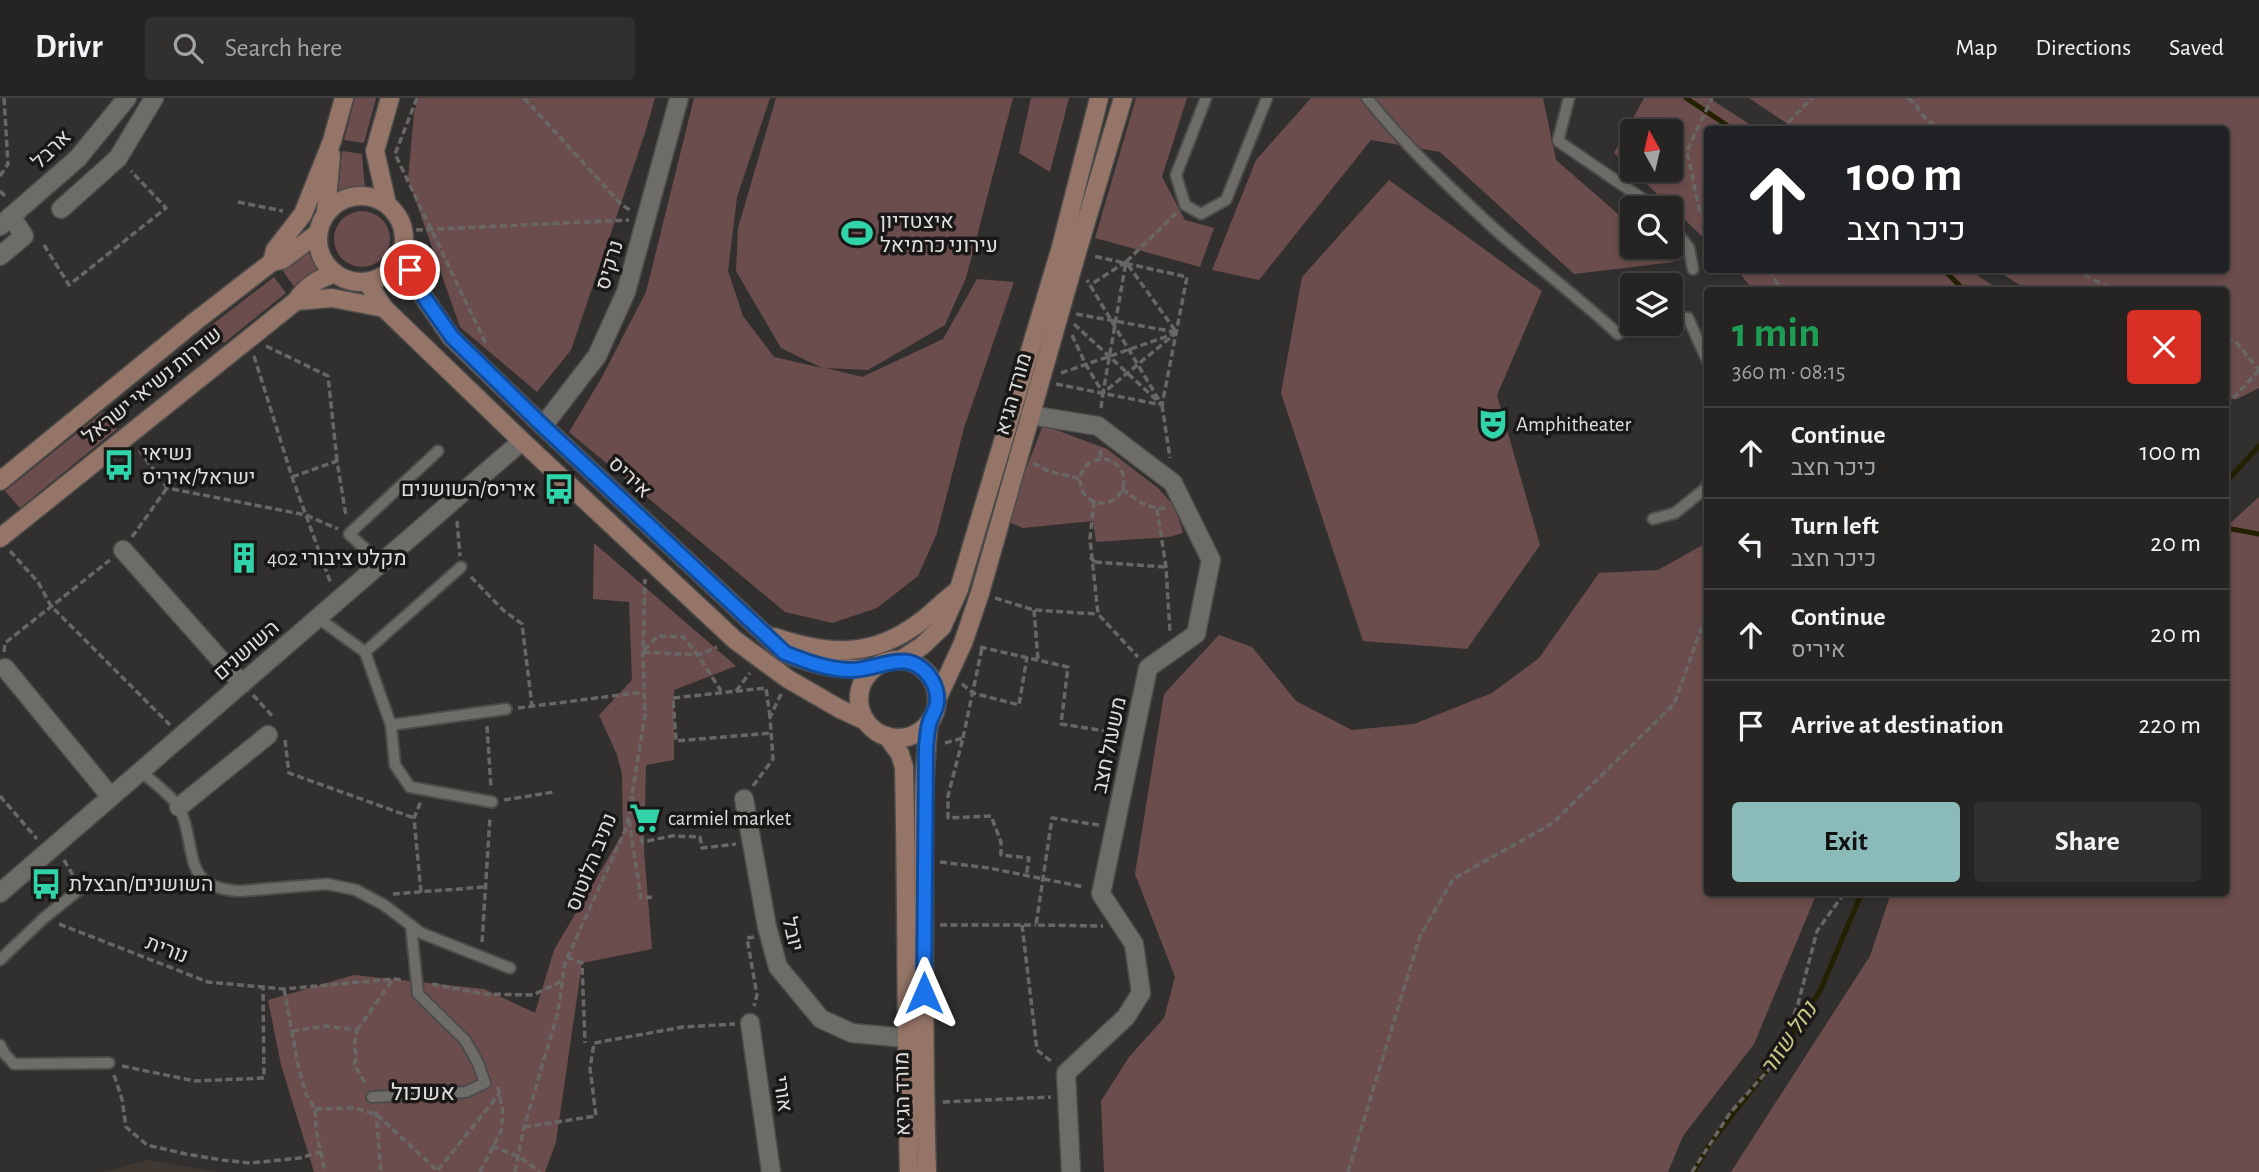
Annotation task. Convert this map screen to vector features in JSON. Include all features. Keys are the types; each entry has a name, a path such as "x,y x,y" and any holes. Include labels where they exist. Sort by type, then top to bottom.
{"street":[{"name":"ארבל","path":"6,221 78,158 127,98"},
{"path":"61,209 118,158 154,98"},
{"name":"שדרות נשיאי ישראל","path":"272,262 275,250 303,214 332,141 344,98"},
{"path":"387,204 375,150 390,98"},
{"name":"נרקיס","path":"543,426 597,356 626,292 679,98"},
{"name":"מורד הגיא","path":"900,660 922,646 942,627 959,589 1061,247 1099,98"},
{"name":"מורד הגיא","path":"937,699 963,643 980,593 1123,98"},
{"name":"שדרות נשיאי ישראל","path":"326,212 332,141"},
{"path":"362,195 387,204 397,214 404,239 402,253 396,265 388,273 367,282 356,282 335,273 321,256 318,245 318,233 326,212 348,197 362,195"},
{"path":"0,256 24,236 6,221"},
{"name":"שדרות נשיאי ישראל","path":"0,481 197,320 272,262 282,260 318,233"},
{"name":"איריס","path":"402,253 417,287 452,337 785,653 814,665 848,670 874,668"},
{"name":"שדרות נשיאי ישראל","path":"4,543 127,435 296,301 304,290 318,279 335,273"},
{"path":"367,282 384,308 735,640 788,679 866,721"},
{"path":"296,301 332,298 384,308"},
{"path":"1030,415 1097,426 1173,483 1211,559 1196,634 1148,668"},
{"name":"השושנים","path":"0,893 522,441"},
{"path":"123,550 242,684"},
{"path":"764,634 816,648 849,651 870,647 910,629 959,589"},
{"path":"900,660 913,663 933,680 937,706 923,729 911,736 898,738 874,730 866,721 859,698 861,686 874,668 886,662 900,660"},
{"path":"5,668 111,797"},
{"name":"משעול חצב","path":"1102,890 1148,668"},
{"name":"מורד הגיא","path":"927,1172 924,925 926,748 929,722"},
{"path":"179,807 276,731"},
{"name":"מורד הגיא","path":"887,736 900,754 904,767 909,1172"},
{"name":"יובל","path":"744,799 778,967 821,1019 852,1033 906,1038"},
{"path":"1070,1172 1066,1073 1126,1017 1141,993 1134,944 1101,894 1102,890"},
{"name":"אורי","path":"750,1023 771,1172"}],"lane":[{"path":"1206,98 1176,175 1185,205 1201,214 1226,200 1267,98"},
{"path":"1367,98 1390,127 1488,223 1582,300 1618,334 1620,333"},
{"path":"1569,98 1558,141 1638,196"},
{"path":"1683,240 1689,248 1693,270"},
{"path":"1683,318 1688,318 1704,353"},
{"path":"381,562 349,534 438,451"},
{"path":"1653,519 1675,513 1704,490"},
{"path":"365,652 461,567"},
{"path":"317,618 365,652 391,725 395,765 410,787 492,802"},
{"path":"391,725 506,709"},
{"path":"141,771 179,807 198,876 211,886 240,891 327,884 356,890 384,905 421,933 510,968"},
{"path":"0,960 44,918 81,888"},
{"path":"372,1097 466,1092 485,1083 465,1040 418,994 411,925"},
{"path":"0,1045 14,1063 110,1063"}],"path":[{"path":"0,176 8,164 4,98"},
{"path":"417,98 395,154 489,351"},
{"path":"524,98 621,204 645,221"},
{"path":"1704,215 1700,213 1687,151 1712,98"},
{"path":"1785,126 1812,98"},
{"path":"1908,98 1935,126"},
{"path":"44,244 69,285 166,208 118,158"},
{"path":"238,202 289,212"},
{"path":"1089,285 1126,262 1185,205"},
{"path":"416,230 616,219 645,221"},
{"path":"1077,252 1187,276 1162,405 1173,483"},
{"path":"1077,252 1089,285 1162,405"},
{"path":"1113,321 1126,262"},
{"path":"1126,262 1177,333"},
{"path":"2082,273 2108,287"},
{"path":"1060,311 1177,333"},
{"path":"1060,311 1162,405"},
{"path":"1060,311 1085,363 1104,393"},
{"path":"1104,393 1115,327"},
{"path":"1040,382 1085,363 1177,333"},
{"path":"1104,393 1177,333"},
{"path":"248,337 328,376 337,461 349,534"},
{"path":"248,337 292,477 337,601"},
{"path":"2229,339 2237,343 2259,370 2229,403"},
{"path":"1040,382 1162,405"},
{"path":"127,435 167,488 306,515 349,534"},
{"path":"1019,456 1048,471 1081,479"},
{"path":"1108,460 1121,468 1124,475 1122,489 1114,499 1100,502 1094,500 1084,492 1081,479 1083,471 1094,461 1108,460"},
{"path":"292,477 337,461"},
{"path":"5,668 5,643 123,550 167,488"},
{"path":"1122,489 1142,504 1157,509 1184,506"},
{"path":"455,498 461,567 503,610 522,624 532,706"},
{"path":"1094,500 1090,539 1098,614 1148,668"},
{"path":"1157,509 1166,567 1171,652"},
{"path":"4,543 38,582 51,606 181,736"},
{"name":"נתיב הלוטוס","path":"515,1172 524,1127 558,1012 567,957 626,826 645,715 645,556"},
{"path":"1090,557 1095,562 1166,567"},
{"path":"980,593 1034,610 1098,614"},
{"path":"1034,610 1038,660"},
{"path":"1348,1172 1420,936 1453,879 1553,823 1674,704 1704,621"},
{"path":"643,652 658,636 683,637 698,655 721,692"},
{"path":"963,643 1068,667 1061,724 1134,736"},
{"path":"983,647 948,796 948,818 991,816 1001,842 1001,855 1029,858 1026,877"},
{"path":"643,652 698,655"},
{"path":"949,673 973,694 1019,705 1027,657"},
{"path":"736,691 761,660"},
{"path":"771,717 788,679"},
{"path":"242,684 276,731 289,773 414,818 421,892"},
{"path":"744,799 773,759 771,717 766,688 674,698 676,741 771,733"},
{"path":"506,709 644,692"},
{"path":"481,933 492,802 486,712"},
{"path":"926,748 963,738"},
{"path":"492,802 554,792"},
{"path":"632,793 642,842 672,836 701,837 702,848 752,843"},
{"path":"0,796 51,848 81,888"},
{"path":"628,814 641,898 652,897"},
{"path":"1036,925 1052,818 1115,827"},
{"path":"955,863 1102,890"},
{"path":"367,896 485,887"},
{"path":"1692,1172 1730,1113 1769,1069 1780,1050 1798,1004 1817,931 1842,896"},
{"name":"נורית","path":"44,918 208,982 284,989 393,979 357,1030"},
{"path":"924,925 1123,927"},
{"path":"1022,925 1037,1051 1066,1073"},
{"path":"524,1127 596,1116 590,1068 594,1043 683,1027 750,1023 757,995 747,938 770,934"},
{"path":"567,957 582,962 584,1043"},
{"path":"424,982 484,994 533,995 562,981"},
{"path":"110,1063 195,1081 264,1078 263,987"},
{"path":"284,989 306,1094 315,1109 326,1172"},
{"path":"292,1031 325,1026 357,1030 354,1046"},
{"path":"110,1063 122,1099 127,1127 147,1145 186,1154 250,1163 300,1158 321,1152"},
{"path":"315,1109 355,1108 377,1115 438,1171 500,1093"},
{"path":"925,1102 1067,1097"},
{"path":"480,1172 501,1131 503,1112"},
{"path":"492,1146 518,1156 540,1172"}],"shaded area":[{"path":"355,98 376,98 364,143 344,140"},
{"path":"418,98 655,98 571,350 537,392 460,327 408,179 414,113"},
{"path":"694,98 770,98 737,197 728,271 743,316 774,357 822,368 781,348 736,271 738,228 776,98 1013,98 966,278 945,325 868,370 826,368 862,377 943,339 977,279 1014,282 964,428 937,533 918,576 877,608 832,623 785,612 569,432 602,377 646,292"},
{"path":"1031,98 1069,98 1050,172 1019,153"},
{"path":"1136,98 1187,98 1162,177 1185,220 1214,228 1200,267 1095,238"},
{"path":"1311,98 1543,98 1556,160 1620,216 1620,259 1670,259 1674,262 1574,274 1440,152 1371,140 1259,280 1212,270 1256,160"},
{"path":"1644,98 1709,98 1752,126 1704,126 1704,238 1683,218 1683,196 1659,196 1645,182 1684,182 1684,119 1633,119"},
{"path":"1749,98 2259,98 2259,388 2237,399 2229,399 2229,287 2022,287 2002,273 2229,273 2229,126 1791,126"},
{"path":"1620,142 1620,159 1614,153"},
{"path":"342,151 362,154 365,190 338,195"},
{"path":"1389,180 1542,291 1497,395 1540,545 1467,649 1363,641 1281,393 1302,277"},
{"path":"362,211 373,213 382,219 388,228 388,250 382,259 373,265 362,267 351,265 342,259 336,250 334,239 336,228 342,219 351,213"},
{"path":"307,250 320,269 294,287 283,271"},
{"path":"1739,273 1974,273 1995,287 1751,287"},
{"path":"274,277 286,293 224,343 209,327"},
{"path":"103,412 117,429 20,508 5,491"},
{"path":"1043,425 1107,449 1158,488 1175,507 1183,533 1169,537 1096,542 1093,521 1023,528 1006,521"},
{"path":"2259,497 2259,1172 1731,1172 1870,956 1890,896 2229,896 2229,524"},
{"path":"594,543 736,666 674,690 674,760 646,765 644,850 652,949 582,963 556,1142 545,1172 314,1172 281,1065 268,1000 354,975 484,989 535,1013 554,950 623,833 622,774 617,755 599,715 632,680 629,602 593,599"},
{"path":"1704,544 1704,896 1816,896 1754,1044 1683,1136 1668,1172 1104,1172 1101,1101 1129,1057 1164,1018 1175,977 1135,874 1164,694 1219,635 1252,647 1296,701 1352,730 1414,724 1492,693 1539,658 1599,573 1658,570"},
{"path":"147,1160 216,1172 105,1172"}],"waterway":[{"path":"1686,98 1728,126"},
{"path":"1947,273 1961,287"},
{"name":"נחל שזור","path":"2229,479 2259,446"},
{"path":"2229,529 2259,534"},
{"name":"נחל שזור","path":"1694,1172 1709,1145 1781,1052 1821,989 1860,896"}],"place":[{"name":"איצטדיון עירוני כרמיאל","path":"857,233"},
{"name":"Amphitheater","path":"1493,424"},
{"name":"נשיאי ישראל/איריס","path":"119,465"},
{"name":"איריס/השושנים","path":"559,489"},
{"name":"מקלט ציבורי 402","path":"244,558"},
{"name":"carmiel market","path":"645,818"},
{"name":"השושנים/חבצלת","path":"46,884"}],"district":[{"name":"אשכול","path":"423,1092"}],"route":[{"path":"410,270 417,287 452,337 785,653 814,665 848,670 874,668 886,662 900,660 913,663 933,680 937,706 929,722 926,748 924,993"}]}
